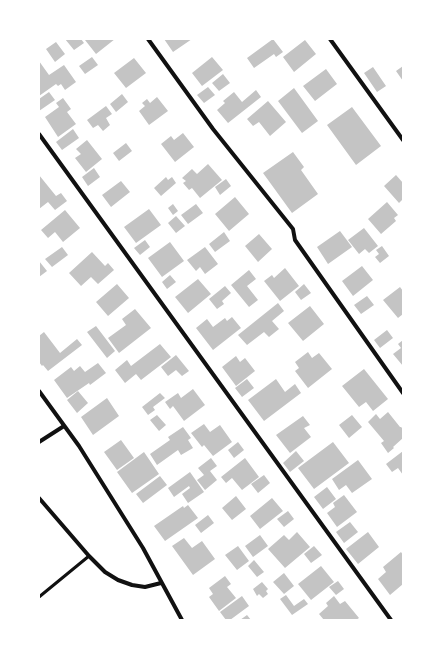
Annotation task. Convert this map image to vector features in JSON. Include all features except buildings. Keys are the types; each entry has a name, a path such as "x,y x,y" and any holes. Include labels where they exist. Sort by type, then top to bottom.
{"street":[{"path":"148,39 213,129 293,229 295,240 403,393"},
{"path":"330,39 403,140"},
{"path":"39,134 391,620"},
{"path":"39,392 79,446 144,548 161,583 182,620"},
{"path":"39,442 64,426"},
{"path":"39,498 89,556 105,572 118,580 132,585 145,586 161,583"}],"lane":[{"path":"39,597 89,556"}]}
